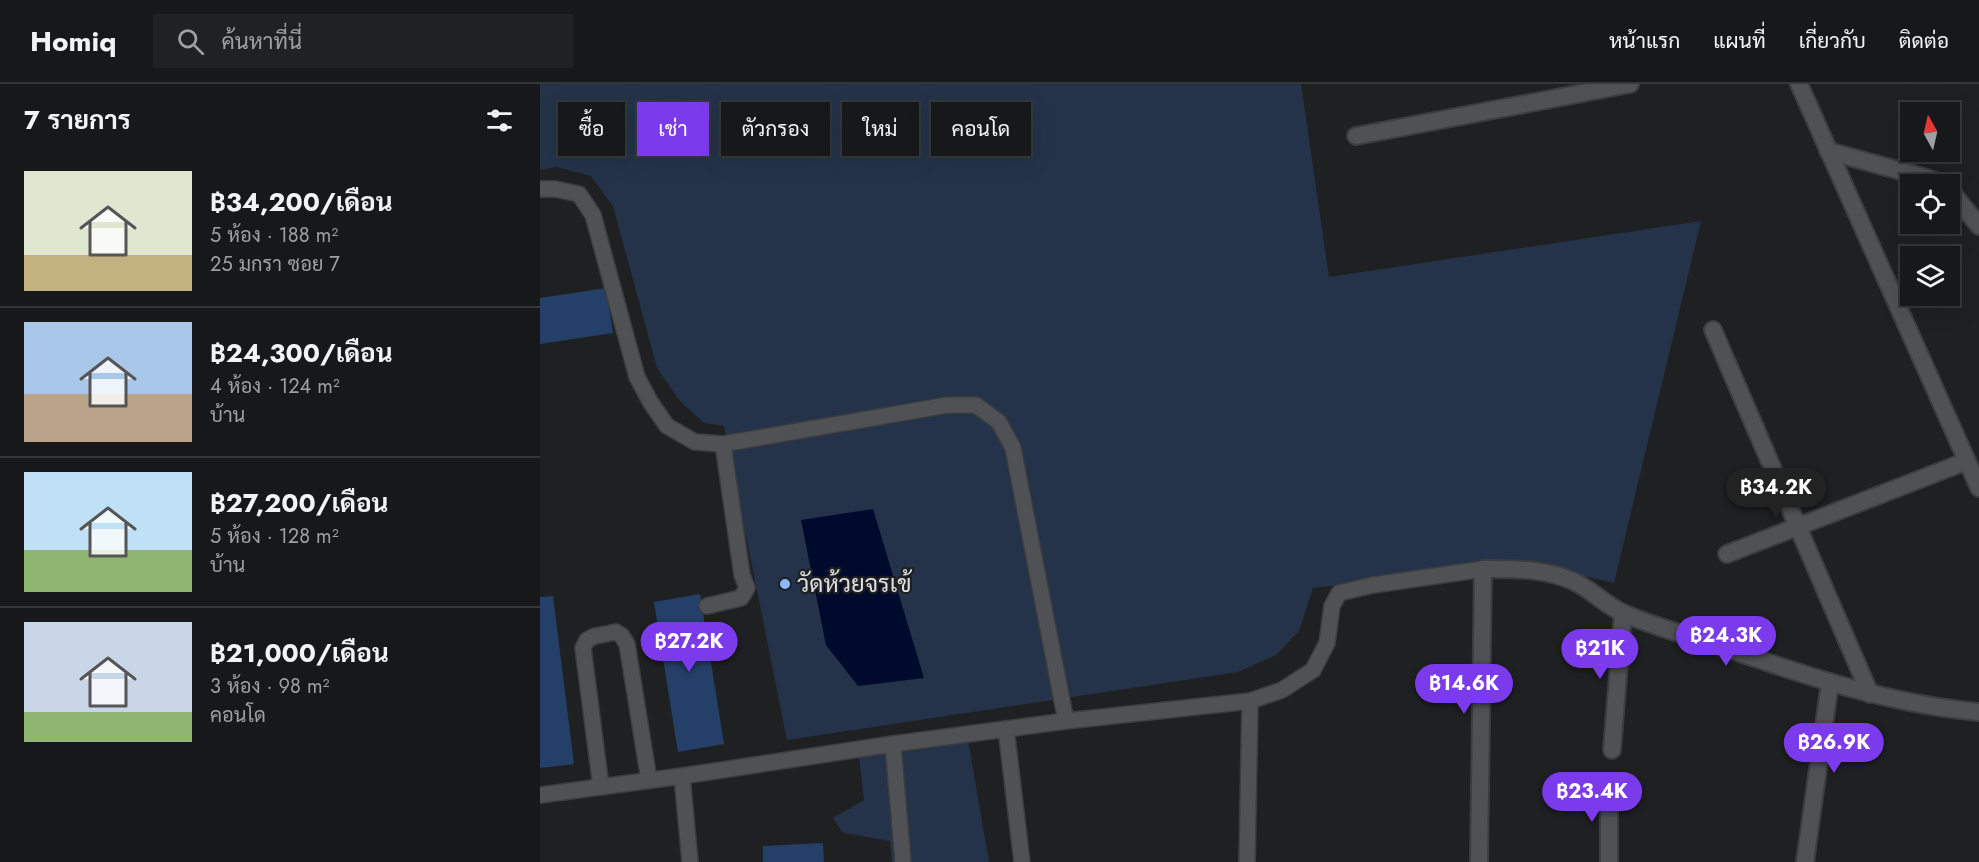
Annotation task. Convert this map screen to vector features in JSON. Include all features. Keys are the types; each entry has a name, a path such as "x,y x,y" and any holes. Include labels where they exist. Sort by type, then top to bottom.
{"street":[{"path":"1356,136 1630,84"},
{"path":"1799,84 1979,488"},
{"path":"1828,151 1915,174"},
{"path":"1960,202 1979,226"},
{"path":"1713,330 1870,694"},
{"path":"1727,554 1967,461"},
{"path":"1479,862 1483,569 1525,568 1549,573 1574,582 1623,613 1830,682 1870,694 1943,708 1979,712"},
{"path":"1612,750 1623,613"},
{"path":"1804,862 1830,682"},
{"path":"1609,784 1609,862"}],"lane":[{"path":"540,189 555,189 579,194 594,215 638,377 651,404 667,426 694,442 723,444 948,405 976,405 999,422 1013,448 1066,721"},
{"path":"707,606 741,598 747,588 742,575 723,444"},
{"path":"540,795 1066,721 1250,701 1282,690 1312,670 1327,644 1332,606 1339,593 1373,585 1483,569"},
{"path":"601,787 583,648 587,640 595,636 616,632 627,644 649,780"},
{"path":"1246,862 1250,701"},
{"path":"1006,729 1022,862"},
{"path":"893,744 903,862"},
{"path":"682,776 690,862"}],"shaded area":[{"path":"540,84 1301,84 1329,277 1701,221 1614,583 1559,570 1504,567 1313,588 1299,631 1276,655 1238,672 787,740 724,426 704,423 679,400 657,368 613,206 591,176 556,167 540,170"},
{"path":"873,509 924,678 858,686 826,645 801,520"},
{"path":"967,734 989,862 892,862 890,841 843,833 833,818 864,800 858,749"}],"building":[{"path":"606,288 613,333 540,344 540,298"},
{"path":"700,594 724,744 678,752 654,602"},
{"path":"553,596 574,764 540,768 540,597"},
{"path":"823,843 824,862 763,862 763,846"}],"place":[{"name":"วัดห้วยจรเข้","path":"785,584"}]}
